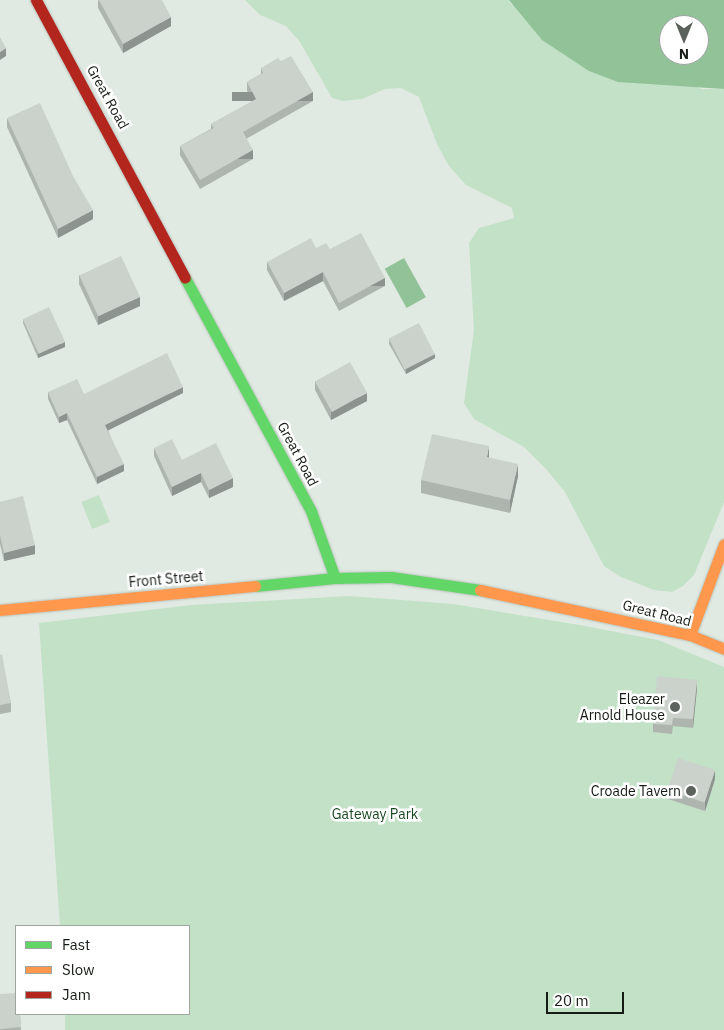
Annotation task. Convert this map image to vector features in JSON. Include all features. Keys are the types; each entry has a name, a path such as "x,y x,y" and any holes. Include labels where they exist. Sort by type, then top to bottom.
{"main road":[{"name":"Great Road","path":"36,0 311,511 335,578 391,577 434,582 690,635 724,649"},
{"path":"690,635 724,544"},
{"name":"Front Street","path":"0,610 335,578"}],"green space":[{"path":"245,0 509,0 511,4 702,89 724,89 724,502 694,575 683,586 672,592 654,590 619,576 604,566 565,492 546,469 524,447 474,419 464,403 474,330 469,243 479,228 514,218 512,208 466,185 449,166 437,144 419,97 401,88 385,89 362,99 343,101 332,98 300,42 286,26 260,15"},
{"path":"99,495 110,522 92,529 81,502"},
{"name":"Gateway Park","path":"349,596 453,604 658,640 724,667 724,1030 65,1030 65,1015 190,1015 190,925 60,925 39,623 192,605"}],"shaded area":[{"path":"509,0 724,0 724,89 618,82 589,71 542,40"},
{"path":"404,258 426,297 407,308 385,269"}],"building":[{"path":"99,0 162,0 171,17 123,44"},
{"path":"0,37 6,48 0,52"},
{"path":"291,56 313,92 243,132 253,150 200,180 180,146 214,128 211,124 256,99 247,82 263,73 261,68 278,58 281,61"},
{"path":"40,103 73,176 93,210 58,229 7,118"},
{"path":"361,233 385,278 339,303 323,272 284,293 267,262 311,238 316,248 326,243 330,249"},
{"path":"121,256 140,297 98,316 79,275"},
{"path":"49,307 65,341 39,354 23,319"},
{"path":"419,323 435,354 405,370 389,338"},
{"path":"167,353 183,387 105,425 124,464 97,477 67,413 59,417 48,392 77,379 84,394"},
{"path":"350,362 367,393 332,412 315,381"},
{"path":"432,434 489,446 487,457 518,464 510,500 421,480"},
{"path":"172,439 182,460 216,443 233,478 209,490 201,473 172,487 154,448"},
{"path":"23,496 35,545 4,553 0,535 0,502"},
{"path":"2,654 11,703 0,705 0,655"},
{"name":"Eleazer Arnold House","path":"657,676 697,680 693,719 673,718 672,725 653,724"},
{"name":"Croade Tavern","path":"678,758 715,770 705,802 667,790"},
{"path":"15,993 15,1015 20,1015 21,1027 0,1029 0,994"}],"traffic: fast":[{"path":"185,278 311,511 335,578"},
{"path":"255,586 335,578 391,577 480,590"}],"traffic: slow":[{"path":"690,635 724,544"},
{"path":"0,610 255,586"},
{"path":"480,590 690,635 724,649"}],"traffic: jam":[{"path":"36,0 185,278"}],"place":[{"name":"Eleazer Arnold House","path":"675,707"},
{"name":"Croade Tavern","path":"691,791"}]}
